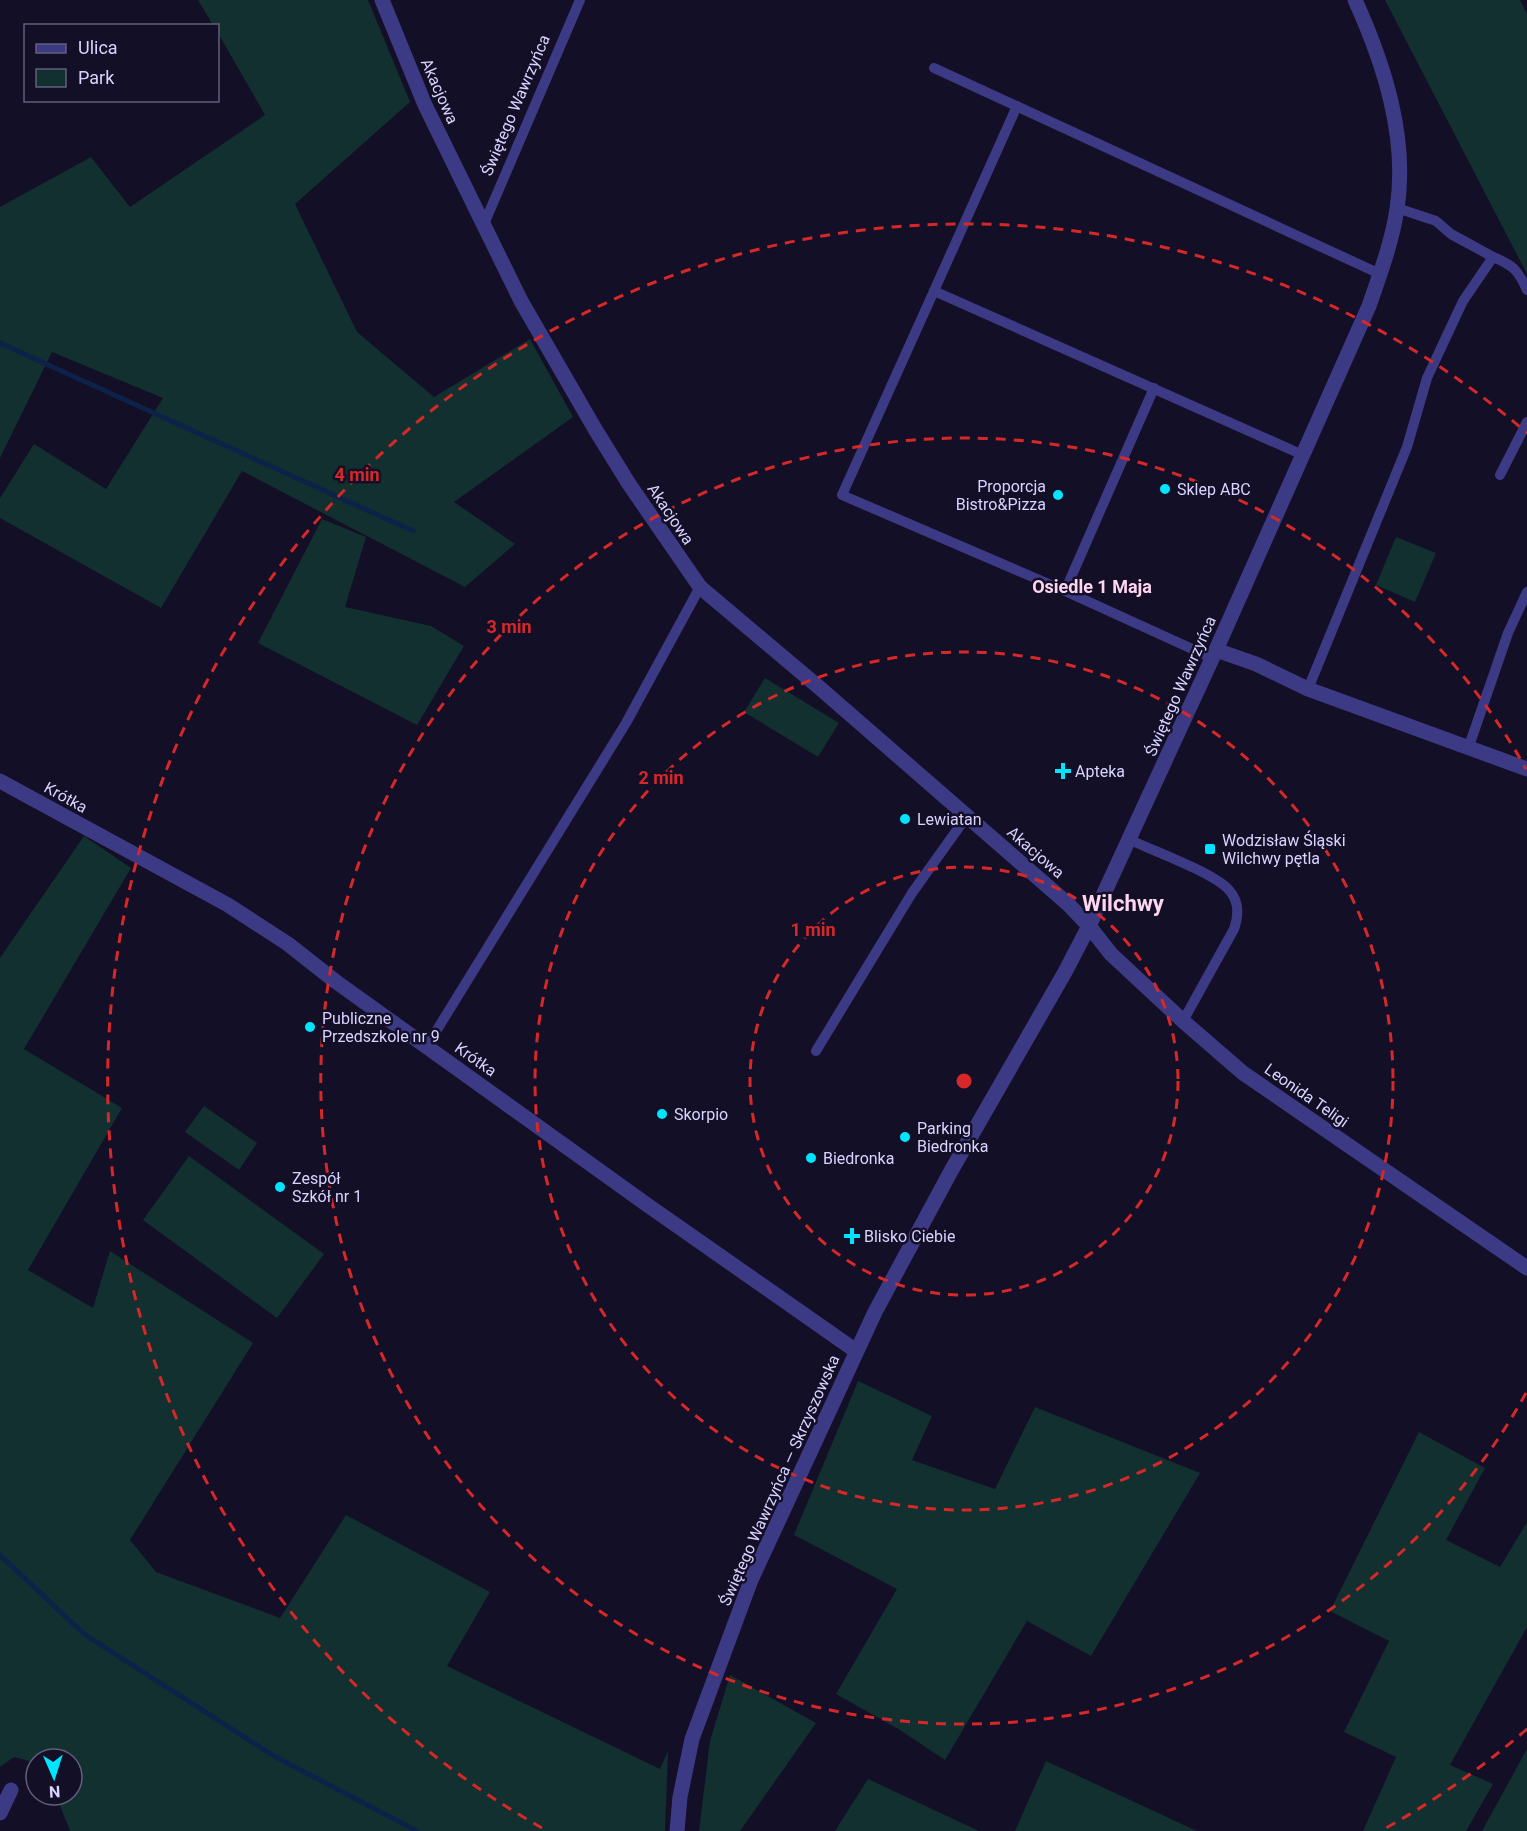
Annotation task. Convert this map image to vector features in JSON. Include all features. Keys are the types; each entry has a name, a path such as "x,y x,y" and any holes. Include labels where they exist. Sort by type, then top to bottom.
{"street":[{"name":"Akacjowa","path":"382,0 425,105 521,301 629,484 700,587 1068,904 1089,926"},
{"name":"Świętego Wawrzyńca","path":"856,1352 929,1211 1089,926 1130,840 1365,315 1389,249 1400,179 1393,110 1374,43 1355,0"},
{"path":"1214,654 1256,664 1308,689 1527,769"},
{"name":"Krótka","path":"0,781 228,905 288,944 335,981 856,1352"},
{"name":"Leonida Teligi","path":"1089,926 1111,954 1243,1073 1527,1268"},
{"name":"Świętego Wawrzyńca — Skrzyszowska","path":"677,1831 680,1797 692,1739 751,1580 856,1352"},
{"path":"0,1813 11,1790"}],"lane":[{"name":"Świętego Wawrzyńca","path":"484,224 580,0"},
{"path":"934,68 1380,274"},
{"path":"1017,106 842,495 1214,654"},
{"path":"1397,208 1436,221 1450,234 1511,264 1520,275 1527,290"},
{"path":"1308,689 1407,447 1426,378 1463,301 1494,257"},
{"path":"934,291 1303,454"},
{"path":"1065,591 1154,388"},
{"path":"1500,475 1527,422"},
{"path":"427,1046 626,723 700,587"},
{"path":"1469,746 1508,633 1527,592"},
{"path":"816,1051 912,893 967,816"},
{"path":"1130,840 1221,883 1229,890 1238,908 1238,919 1234,929 1183,1021"}],"green space":[{"path":"198,0 368,0 410,102 295,204 357,332 434,397 530,339 573,417 454,502 515,544 465,587 242,471 161,608 0,518 0,498 34,444 106,489 163,398 52,352 0,458 0,207 91,157 130,207 265,115 219,35 219,24 212,24"},
{"path":"1385,0 1520,0 1527,14 1527,274"},
{"path":"322,519 366,537 345,607 431,626 464,646 417,725 258,643"},
{"path":"1396,537 1436,553 1415,602 1376,585"},
{"path":"765,678 839,723 818,757 744,712"},
{"path":"84,836 131,868 24,1049 122,1108 28,1270 93,1308 110,1251 253,1343 130,1540 156,1572 280,1618 346,1515 490,1592 447,1666 660,1769 668,1751 665,1831 70,1831 61,1807 84,1807 84,1747 24,1747 24,1760 14,1757 0,1767 0,958"},
{"path":"204,1106 257,1143 239,1170 185,1132"},
{"path":"189,1156 324,1254 277,1318 143,1220"},
{"path":"858,1381 932,1416 912,1460 995,1489 1035,1407 1200,1473 1091,1656 1027,1621 945,1760 900,1730 836,1694 897,1589 794,1535"},
{"path":"1419,1432 1485,1468 1446,1540 1500,1567 1527,1522 1527,1627 1450,1765 1493,1784 1466,1831 1363,1831 1396,1757 1344,1732 1389,1641 1330,1611"},
{"path":"730,1675 816,1723 740,1831 699,1831 710,1741"},
{"path":"1527,1749 1527,1831 1482,1831"},
{"path":"1046,1761 1197,1831 1015,1831"},
{"path":"868,1779 979,1831 835,1831"}],"waterway":[{"path":"0,343 413,531"},
{"path":"0,1555 84,1634 274,1756 417,1831"}],"place":[{"name":"Sklep ABC","path":"1165,489"},
{"name":"Proporcja Bistro&Pizza","path":"1058,495"},
{"name":"Apteka","path":"1063,771"},
{"name":"Lewiatan","path":"905,819"},
{"name":"Wodzisław Śląski Wilchwy pętla","path":"1210,849"},
{"name":"Publiczne Przedszkole nr 9","path":"310,1027"},
{"name":"Skorpio","path":"662,1114"},
{"name":"Parking Biedronka","path":"905,1137"},
{"name":"Biedronka","path":"811,1158"},
{"name":"Zespół Szkół nr 1","path":"280,1187"},
{"name":"Blisko Ciebie","path":"852,1236"}],"district":[{"name":"Osiedle 1 Maja","path":"1092,587"},
{"name":"Wilchwy","path":"1123,903"}]}
